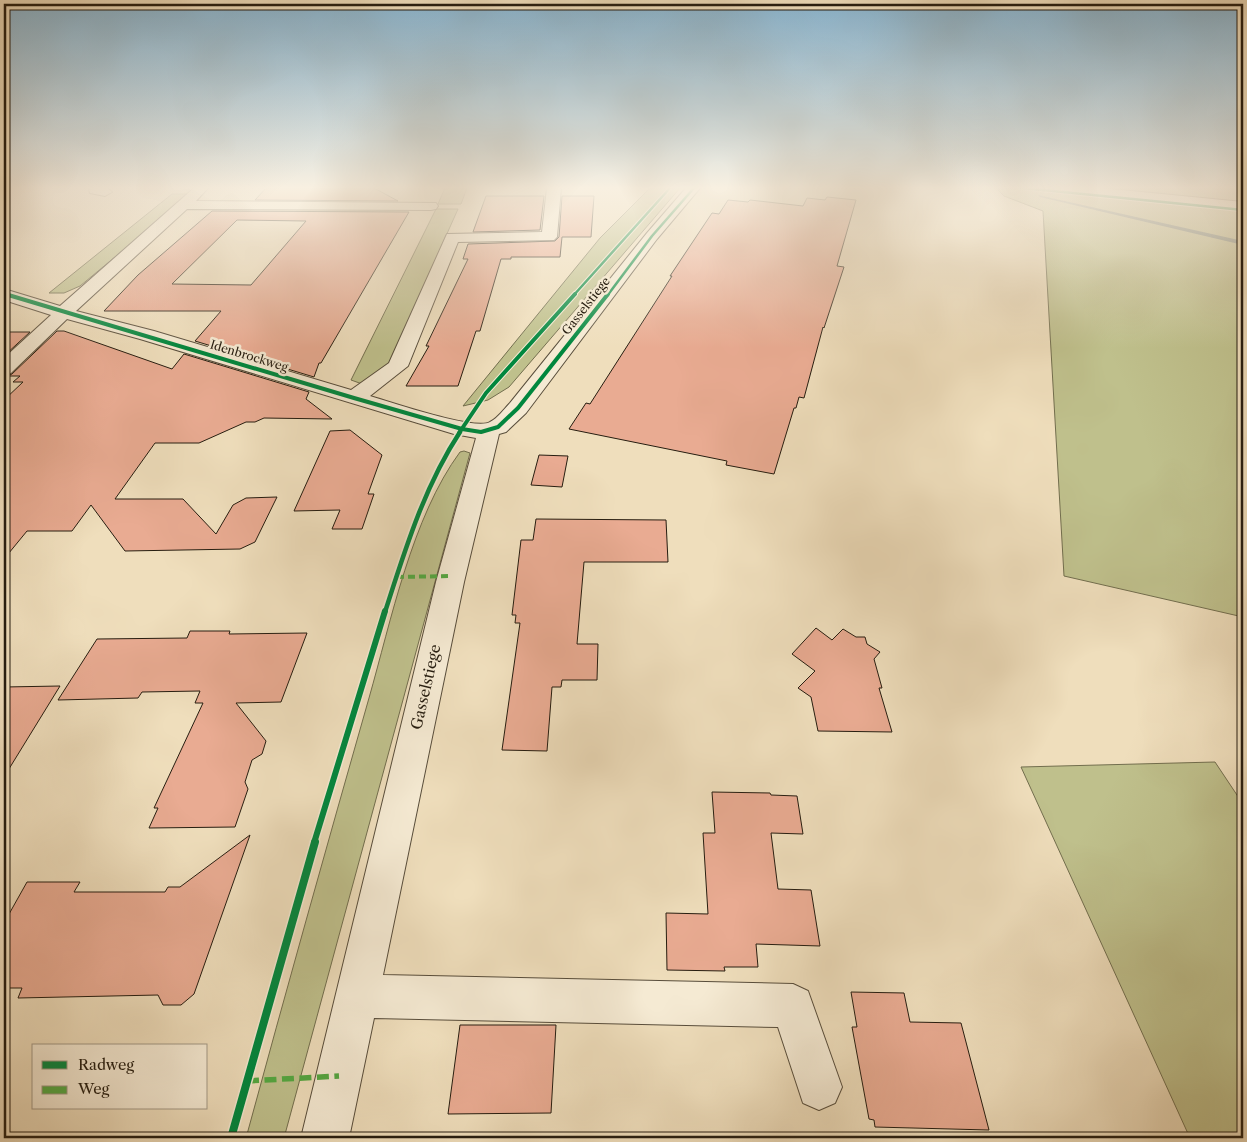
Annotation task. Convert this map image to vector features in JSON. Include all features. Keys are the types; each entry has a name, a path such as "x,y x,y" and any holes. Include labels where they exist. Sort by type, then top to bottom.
{"street":[{"path":"4,369 143,241"},
{"path":"354,398 398,366 450,241"},
{"name":"Gasselstiege","path":"325,1138 451,576 489,430 498,426 518,408 648,241"},
{"name":"Idenbrockweg","path":"4,294 63,313 147,335 462,429 481,432 489,430"},
{"path":"357,996 794,1006 819,1087"}],"green space":[{"path":"113,241 134,241 80,286 64,293 49,293"},
{"path":"420,241 444,241 388,366 365,385 351,380"},
{"path":"597,241 634,241 509,387 488,400 463,406"},
{"path":"1045,241 1243,241 1243,617 1064,576"},
{"path":"460,452 470,453 284,1138 246,1138 405,570 416,538 443,478"},
{"path":"1215,762 1243,804 1243,1138 1190,1138 1021,767"}],"building":[{"path":"177,241 215,241 172,284 251,285 289,241 392,241 321,363 319,363 314,377 195,341 221,311 104,311 138,275"},
{"path":"562,241 560,257 511,257 511,259 501,259 480,331 476,331 458,386 406,386 429,346 426,346 468,259 463,259 468,244"},
{"path":"693,241 844,241 837,266 844,267 823,327 804,398 799,397 796,408 794,408 774,474 726,465 727,461 569,429 586,403 590,404 672,276 670,276"},
{"path":"57,331 64,331 172,369 184,354 309,392 306,399 332,419 264,418 255,422 246,422 199,443 155,443 115,499 183,499 216,534 233,505 246,498 277,497 255,542 240,549 125,551 91,505 72,531 27,531 4,559 4,400 23,382 13,382 20,376 7,376 12,374"},
{"path":"4,332 30,332 4,356"},
{"path":"350,430 382,455 368,494 374,494 362,529 332,529 340,510 294,511 330,431"},
{"path":"539,455 568,456 562,487 531,485"},
{"path":"536,519 666,520 668,562 584,562 577,644 598,644 597,680 562,680 561,687 552,687 547,751 502,750 520,623 515,623 516,615 512,615 521,540 533,540"},
{"path":"816,628 832,640 843,629 856,637 865,637 867,644 880,652 874,659 882,688 879,688 892,732 818,731 811,697 798,688 815,671 792,654"},
{"path":"190,631 230,631 229,634 307,633 281,702 236,703 266,741 262,754 252,760 245,782 248,789 235,827 149,828 158,808 154,808 203,703 195,703 200,691 142,692 138,698 58,700 97,639 187,638"},
{"path":"60,686 4,777 4,687"},
{"path":"712,792 770,793 771,795 797,796 803,834 771,833 778,889 811,890 820,946 756,944 758,967 724,967 725,971 667,970 666,913 708,914 703,833 715,833"},
{"path":"250,835 194,994 181,1005 163,1005 158,995 18,998 22,988 4,988 4,923 27,882 80,882 74,892 165,892 168,887 180,887"},
{"path":"851,992 904,993 910,1022 961,1023 989,1130 875,1127 874,1120 869,1119 852,1027 857,1027"},
{"path":"460,1025 556,1025 551,1113 448,1114"}],"waterway":[{"path":"1236,241 1243,243"}],"marked path":[{"path":"397,577 451,576"},
{"path":"247,1081 339,1076"}],"cycle path":[{"path":"231,1138 318,830 373,649 414,523 446,453 486,393 622,241"},
{"path":"4,294 354,398 462,429 481,432 498,427 518,408 648,241"}]}
